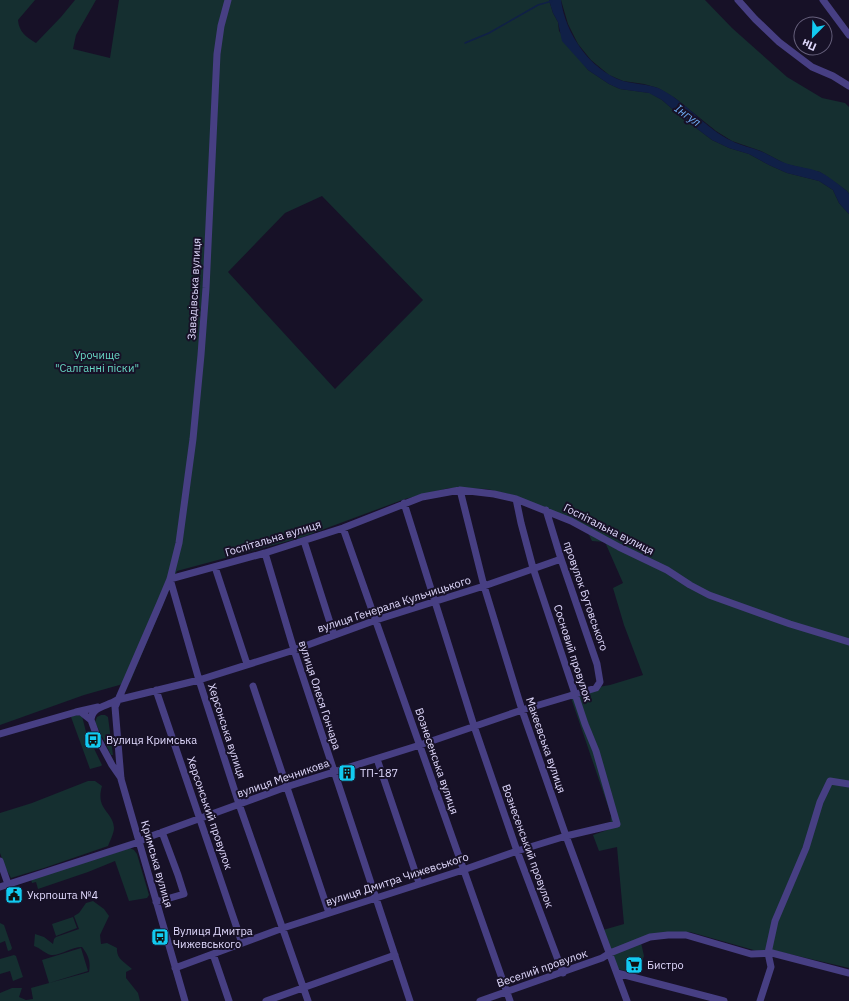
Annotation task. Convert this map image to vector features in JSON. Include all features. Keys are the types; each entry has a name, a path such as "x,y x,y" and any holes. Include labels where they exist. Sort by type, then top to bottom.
{"street":[{"name":"Завадівська вулиця","path":"170,579 179,543 193,439 206,288 217,54 221,26 228,0"},
{"path":"738,0 779,42 812,67 833,76 849,86"},
{"path":"823,0 849,35"},
{"name":"Госпітальна вулиця","path":"170,579 304,541 343,528 422,497 460,490 516,499 546,510 571,520 625,550 667,570 709,595 790,624 849,642"},
{"name":"Макеєвська вулиця","path":"460,490 484,586 522,710 566,836 628,1001"},
{"name":"Сосновий провулок","path":"516,499 520,523 533,568 574,694 596,751 614,813"},
{"name":"Вознесенський провулок","path":"404,503 474,726 517,851 563,973"},
{"name":"провулок Бутовського","path":"546,510 597,664 600,682 596,688"},
{"name":"Вознесенська вулиця","path":"343,528 510,1001"},
{"path":"304,541 334,635"},
{"name":"вулиця Олеся Гончара","path":"265,553 294,650 410,1001"},
{"name":"вулиця Генерала Кульчицького","path":"117,700 199,680 294,650 376,620 484,586 561,559"},
{"path":"215,567 247,664"},
{"name":"Херсонська вулиця","path":"170,579 199,680 239,804 308,1001"},
{"name":"Кримська вулиця","path":"170,579 117,700 115,708 121,779 185,1001"},
{"path":"253,686 329,913"},
{"name":"вулиця Мечникова","path":"0,887 139,842 162,832 286,787 420,745 522,710 596,688"},
{"name":"Херсонський провулок","path":"156,690 242,943"},
{"path":"0,734 76,712 110,704 117,700"},
{"path":"102,706 107,707 116,714"},
{"path":"76,712 81,712 91,720 93,713 102,706"},
{"name":"Кримська вулиця","path":"91,720 98,739 121,779"},
{"path":"112,765 118,763 120,757"},
{"path":"376,759 419,883"},
{"path":"760,1001 771,967 768,953 775,921 806,848 820,802 830,781 849,784"},
{"name":"вулиця Дмитра Чижевського","path":"175,968 283,928 517,851 566,836 617,824 614,813"},
{"path":"156,902 184,894 162,832"},
{"path":"0,861 8,884"},
{"name":"Веселий провулок","path":"480,1001 563,973 650,938 668,935 686,936 752,954 772,953 849,973"},
{"path":"213,954 229,1001"},
{"path":"266,1001 395,955"},
{"path":"617,973 724,1001"}],"green space":[{"name":"Урочище \"Салганні піски\"","path":"0,0 35,0 18,20 20,28 24,34 36,43 75,0 96,0 76,35 73,49 110,58 119,0 549,0 553,13 558,22 559,31 588,70 609,84 620,89 650,93 662,100 712,140 729,148 749,154 787,173 819,181 833,190 839,203 849,214 849,968 772,950 757,951 690,932 651,934 640,938 644,956 638,974 617,969 603,930 624,924 617,847 599,851 593,835 610,829 611,815 569,692 610,685 643,675 624,625 613,588 623,583 605,542 592,541 587,531 516,496 487,489 449,488 405,499 300,538 177,571 130,682 84,695 0,725","holes":["322,196 423,300 335,389 228,272 285,213"]},
{"path":"561,0 705,0 732,28 787,77 822,98 845,103 849,107 849,194 820,172 786,164 761,151 732,141 716,131 675,98 658,88 623,81 609,75 591,60 578,44 568,24"},
{"path":"75,715 82,716 86,732 102,765 101,766 90,769 71,717"},
{"path":"101,715 108,717 113,755 111,755 95,722 97,717"},
{"path":"88,781 95,781 102,786 100,794 102,805 111,818 114,828 113,835 108,846 11,878 0,853 0,813 32,803"},
{"path":"130,848 137,854 149,895 147,898 129,901 115,861 38,889 36,882 32,883 31,879"},
{"path":"93,901 104,909 109,916 100,935 101,944 107,943 117,948 119,958 132,969 126,972 126,978 138,993 140,1001 0,1001 0,993 12,988 22,988 19,997 26,1000 33,999 31,988 89,972 90,965 86,953 82,947 51,955 34,946 35,934 44,937 53,944 56,937 79,929 74,916 79,913 86,903"},
{"path":"73,917 77,928 56,936 52,924"},
{"path":"0,923 4,925 12,948 11,950 8,951 5,941 0,943"},
{"path":"81,948 88,971 49,983 42,960"},
{"path":"14,955 16,956 23,977 13,981 10,971 0,974 0,959"}],"water":[{"name":"Інгул","path":"549,0 561,0 563,13 581,49 600,68 611,76 623,81 658,88 668,93 722,136 735,143 760,151 784,163 812,169 824,174 849,194 849,214 839,203 833,190 819,181 787,173 749,154 729,148 712,140 662,100 649,93 620,89 609,84 588,70 562,41 558,22 553,13"}],"waterway":[{"path":"465,43 489,33 538,5 552,1"}],"place":[{"name":"Вулиця Кримська","path":"93,740"},
{"name":"ТП-187","path":"347,773"},
{"name":"Укрпошта №4","path":"14,895"},
{"name":"Вулиця Дмитра Чижевського","path":"160,937"},
{"name":"Бистро","path":"634,965"}]}
